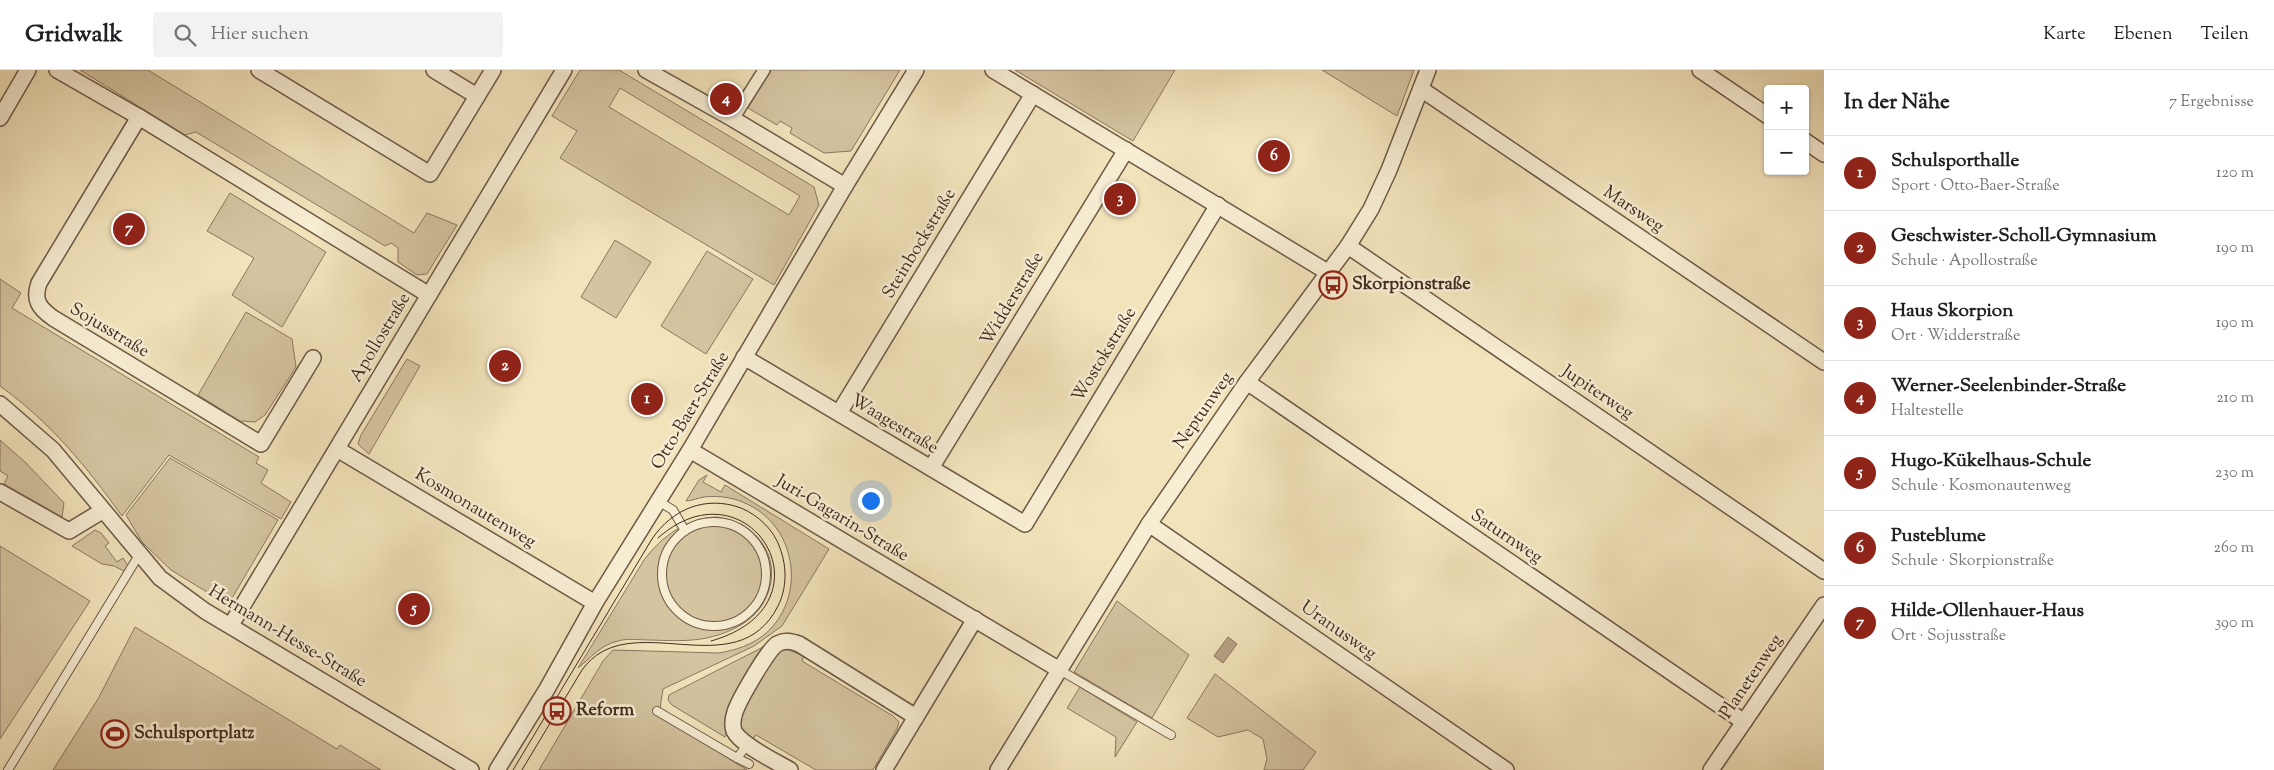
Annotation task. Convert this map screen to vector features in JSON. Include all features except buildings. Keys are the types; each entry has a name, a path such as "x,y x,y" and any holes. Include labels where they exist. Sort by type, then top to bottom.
{"street":[{"path":"0,118 28,70"},
{"path":"57,70 139,117 429,295"},
{"path":"259,70 430,174 493,70"},
{"path":"434,70 477,96"},
{"name":"Apollostraße","path":"231,625 564,70"},
{"path":"646,70 733,119 844,186"},
{"path":"733,119 764,70"},
{"name":"Otto-Baer-Straße","path":"497,770 547,689 595,603 690,450 844,186 916,70"},
{"path":"993,70 1329,273"},
{"name":"Neptunweg","path":"998,770 1058,669 1149,524 1247,382 1348,246 1371,208 1389,170 1428,70"},
{"path":"1700,70 1764,113"},
{"name":"Marsweg","path":"1422,88 1824,362"},
{"name":"Steinbockstraße","path":"839,414 1033,94"},
{"name":"Sojusstraße","path":"139,117 39,283 36,298 40,308 52,318 261,444 313,358"},
{"path":"1809,144 1824,154"},
{"name":"Widderstraße","path":"931,468 1126,150"},
{"name":"Wostokstraße","path":"1025,524 1218,205"},
{"name":"Jupiterweg","path":"1348,246 1824,571"},
{"name":"Waagestraße","path":"744,357 1025,524"},
{"name":"Saturnweg","path":"1247,382 1744,722"},
{"name":"Hermann-Hesse-Straße","path":"0,404 53,450 102,511 160,578 205,611 472,770"},
{"name":"Kosmonautenweg","path":"336,449 595,603"},
{"name":"Juri-Gagarin-Straße","path":"690,450 1058,669"},
{"path":"0,492 69,531 102,511"},
{"name":"Uranusweg","path":"1149,524 1506,770"},
{"name":"Planetenweg","path":"1711,770 1824,605"},
{"path":"884,770 975,619"},
{"path":"790,770 748,744 734,731 734,714 777,644 787,641 799,644 916,717"}],"lane":[{"path":"658,501 673,510 685,531"},
{"path":"706,523 725,524 743,532 760,550 765,564 764,585 757,603 743,617 726,625 705,626 684,617 672,605 664,588 662,568 669,548 685,531 706,523"},
{"path":"8,770 139,555"},
{"path":"1058,669 1171,735"},
{"path":"657,711 749,764"},
{"path":"737,758 748,744"}],"shaded area":[{"path":"80,70 148,70 414,233 427,213 457,225 427,274 417,275 398,262 398,248 391,243 385,246 196,132 185,135"},
{"path":"580,70 619,70 814,187 819,205 774,285 560,158 577,131 552,116","holes":["620,88 800,196 789,215 609,107"]},
{"path":"771,70 900,70 851,151 824,153 790,133 792,128 780,121 777,125 748,108"},
{"path":"1015,70 1175,70 1133,141"},
{"path":"1322,70 1414,70 1397,116"},
{"path":"230,193 326,252 282,327 232,295 254,258 207,231"},
{"path":"615,240 651,262 616,318 581,297"},
{"path":"707,251 753,279 706,354 661,326"},
{"path":"0,279 21,293 12,308 259,457 256,463 268,470 261,483 291,502 281,519 169,455 122,516 81,463 51,430 35,414 0,386"},
{"path":"246,312 292,339 296,367 265,415 255,422 240,421 198,395"},
{"path":"407,359 420,366 369,454 358,444 361,435"},
{"path":"0,440 26,463 64,503 62,517 4,484 8,476 0,471"},
{"path":"170,458 278,520 228,605 171,570 142,542 126,515"},
{"path":"707,475 703,482 721,492 725,485 829,549 782,626 754,646 663,689 659,715 747,770 539,770 603,661 613,650 719,653 738,649 755,641 765,634 778,619 787,602 791,584 791,565 786,547 778,530 765,516 749,505 733,499 716,496 686,501 699,480"},
{"path":"717,517 736,522 748,529 758,537 768,554 772,572 771,584 764,601 754,615 729,631 707,638 696,640 630,639 612,643 601,649 578,668 651,551 667,536 685,525 706,518"},
{"path":"95,530 101,533 109,543 105,546 117,562 123,558 129,567 124,571 114,566 102,564 72,546"},
{"path":"0,546 90,601 0,739"},
{"path":"1117,601 1189,655 1152,718 1074,672"},
{"path":"135,627 337,749 340,745 381,770 53,770 98,699"},
{"path":"1228,637 1237,644 1223,663 1214,656"},
{"path":"771,643 725,737 672,705 668,700 669,695"},
{"path":"786,649 804,656 802,661 893,716 899,722 897,729 873,770 816,770 756,735 753,739 742,729 740,717 748,697 778,651"},
{"path":"1215,674 1316,752 1303,770 1264,770 1267,759 1263,739 1248,730 1218,737 1187,718"},
{"path":"1080,687 1137,722 1115,757 1116,737 1067,708"}],"tram line":[{"path":"513,770 652,539 669,520 691,507 715,503 728,504 741,508 753,515 770,529 780,548 785,577 783,592 778,606 759,630 736,642 710,645 627,644 602,652 582,670 522,770"},
{"path":"658,538 692,518 723,515 749,526 767,546 774,571 770,598 749,623 711,641"}],"place":[{"name":"Werner-Seelenbinder-Straße","path":"726,99"},
{"name":"Pusteblume","path":"1274,156"},
{"name":"Haus Skorpion","path":"1120,199"},
{"name":"Hilde-Ollenhauer-Haus","path":"129,229"},
{"name":"Skorpionstraße","path":"1333,285"},
{"name":"Geschwister-Scholl-Gymnasium","path":"505,366"},
{"name":"Schulsporthalle","path":"647,399"},
{"name":"Hugo-Kükelhaus-Schule","path":"414,609"},
{"name":"Reform","path":"557,711"},
{"name":"Schulsportplatz","path":"115,734"}]}
